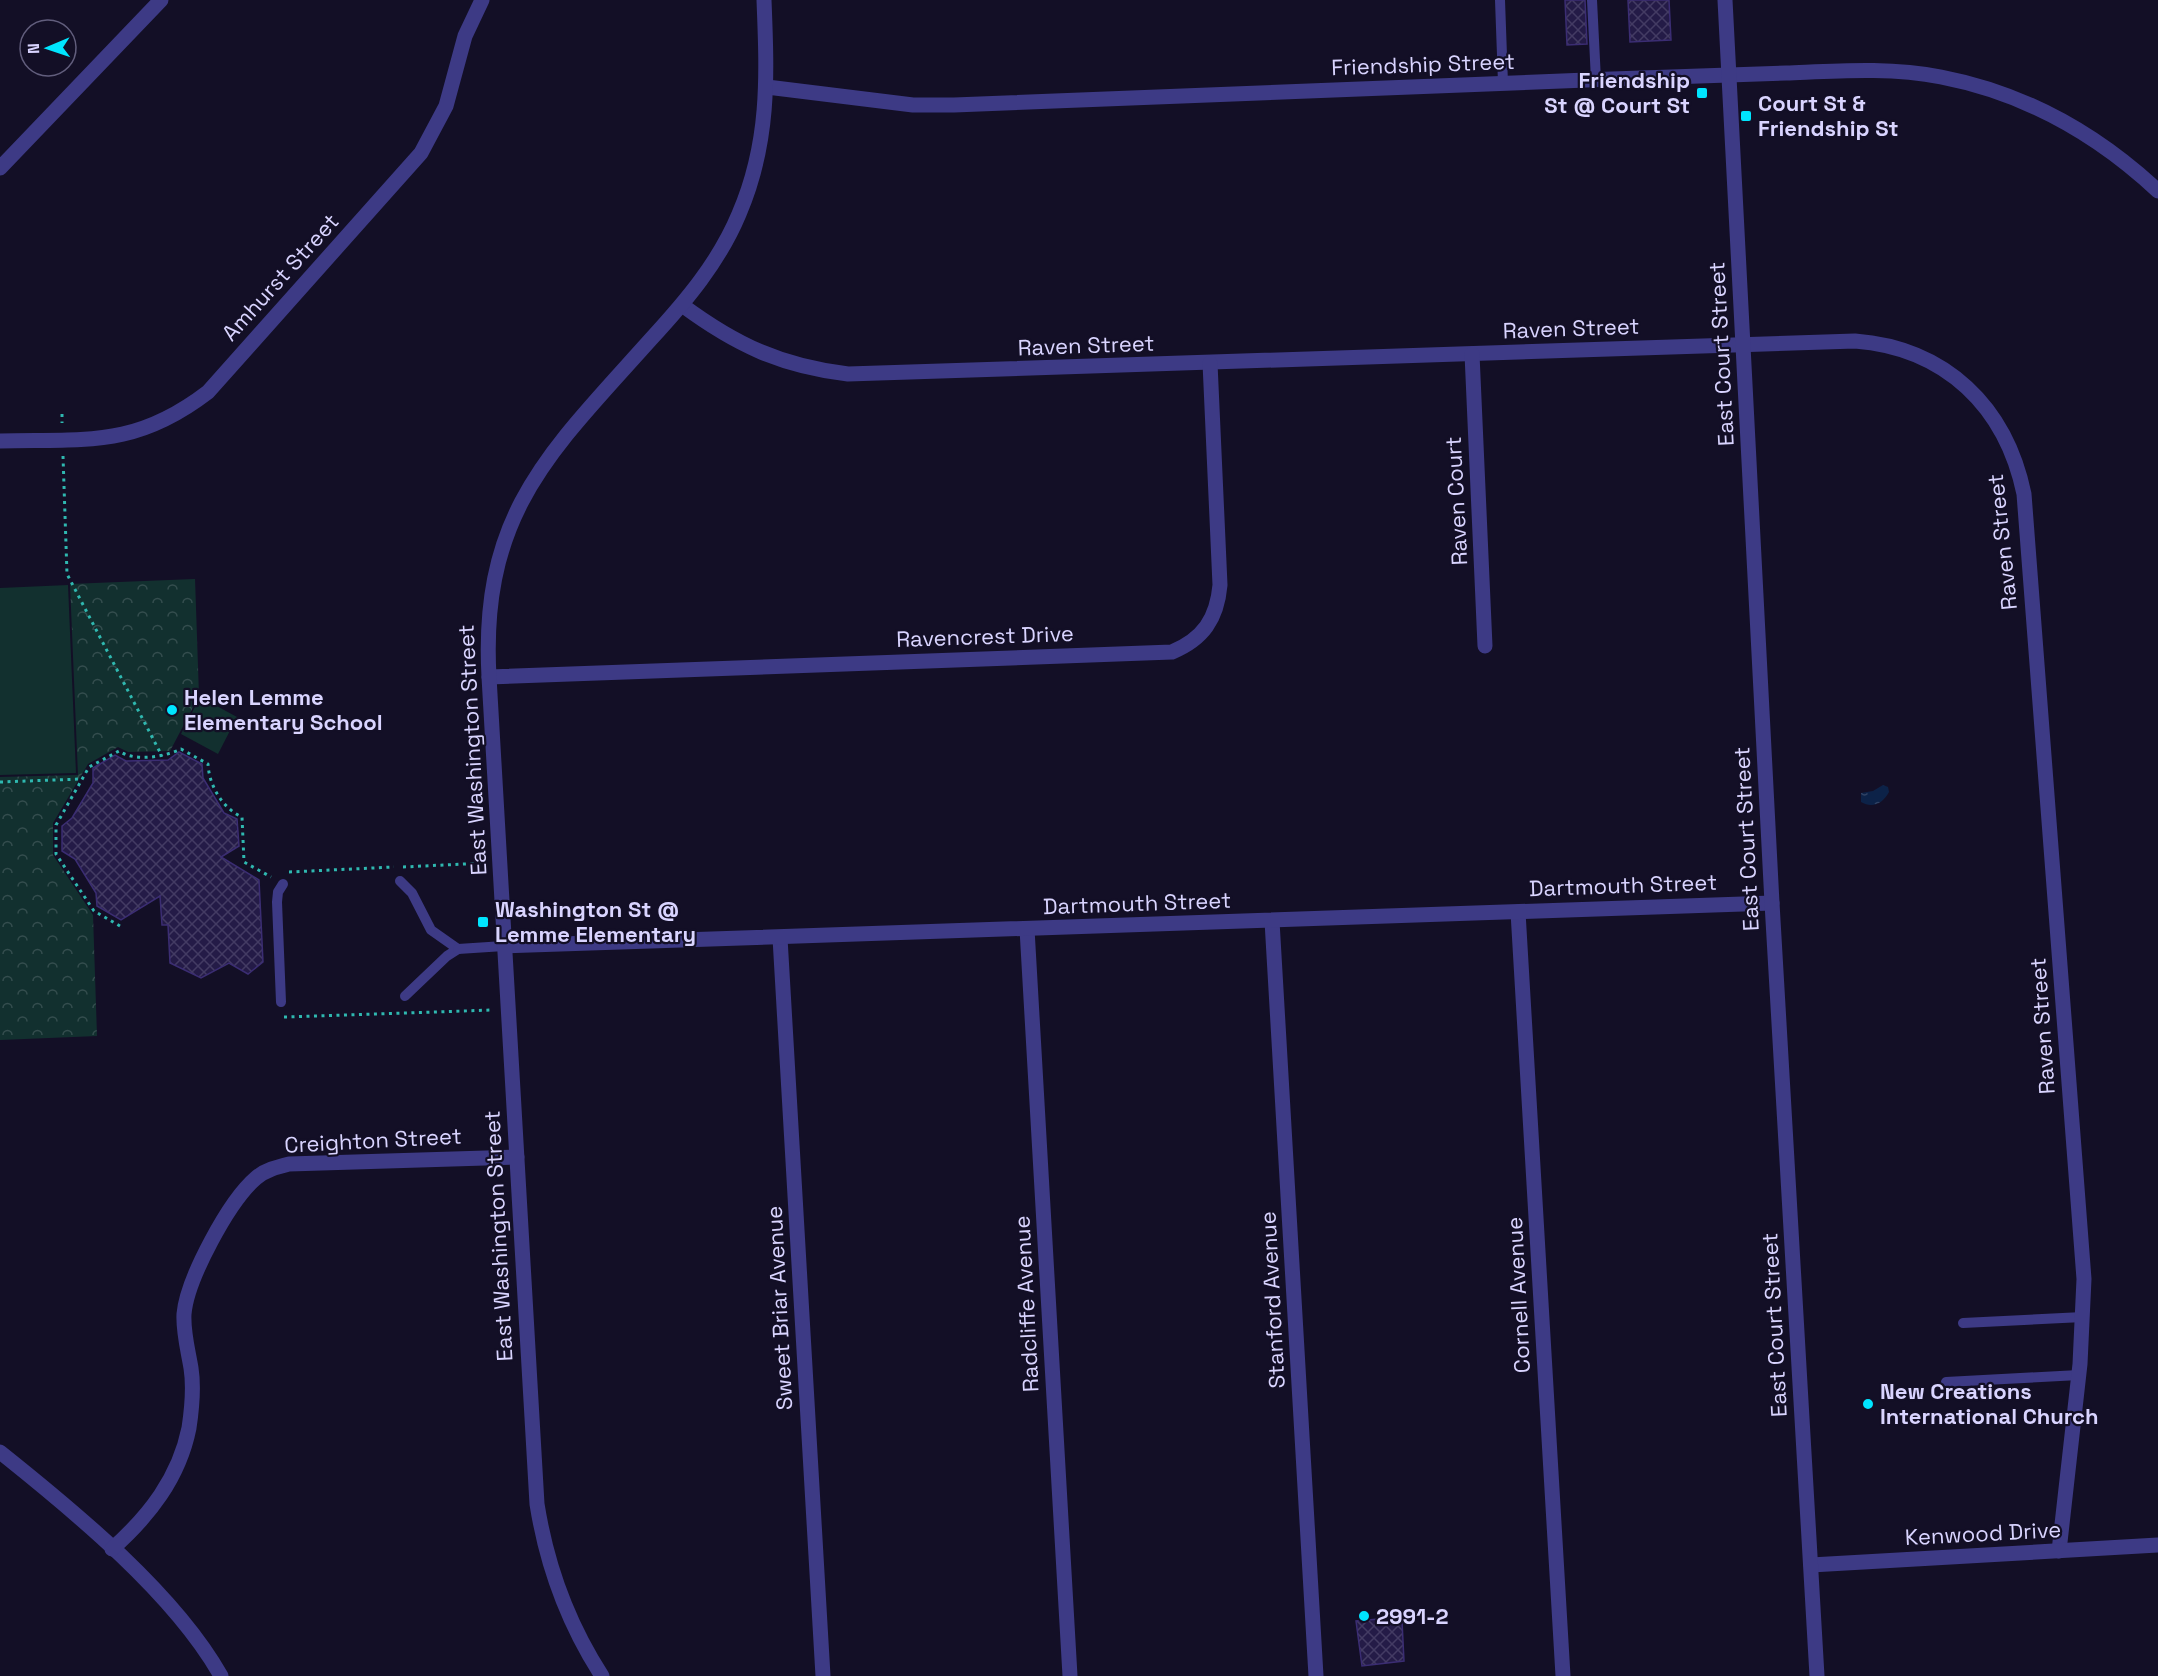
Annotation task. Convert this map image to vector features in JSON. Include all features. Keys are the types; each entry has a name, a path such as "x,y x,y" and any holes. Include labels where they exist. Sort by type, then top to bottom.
{"street":[{"path":"0,168 161,0"},
{"name":"Amhurst Street","path":"0,441 96,439 127,435 165,420 207,392 421,153 446,106 465,36 482,0"},
{"name":"East Washington Street","path":"602,1676 585,1650 564,1607 551,1570 538,1513 487,645 492,591 505,538 517,508 538,470 558,443 682,305 704,277 739,214 760,146 767,87 764,0"},
{"name":"East Court Street","path":"1725,0 1772,903 1817,1676"},
{"name":"Friendship Street","path":"767,87 913,105 954,105 1503,83 1895,71 1940,77 1984,88 2027,103 2068,124 2103,146 2158,191"},
{"name":"Raven Street","path":"682,305 715,330 748,348 783,362 848,374 1855,341 1898,348 1921,356 1963,383 1980,400 1999,425 2019,470 2024,494 2084,1279 2079,1375 2058,1551"},
{"name":"Raven Court","path":"1472,354 1485,646"},
{"name":"Ravencrest Drive","path":"489,677 1172,652 1188,645 1202,634 1211,622 1218,605 1220,585 1209,363"},
{"name":"Dartmouth Street","path":"504,946 1772,903"},
{"name":"Cornell Avenue","path":"1518,912 1563,1676"},
{"name":"Stanford Avenue","path":"1272,921 1316,1676"},
{"name":"Radcliffe Avenue","path":"1027,929 1070,1676"},
{"name":"Sweet Briar Avenue","path":"780,938 823,1676"},
{"name":"Creighton Street","path":"112,1549 138,1526 156,1504 181,1455 189,1428 193,1394 192,1371 184,1336 184,1314 188,1289 197,1265 244,1189 258,1176 289,1164 516,1157"},
{"path":"0,1452 112,1549 186,1625 221,1676"},
{"name":"Kenwood Drive","path":"1811,1565 2158,1545"}],"lane":[{"path":"1500,0 1503,83"},
{"path":"1592,0 1596,80"},
{"path":"400,881 412,893 431,930 458,949"},
{"path":"282,1002 277,902 278,892 283,884"},
{"path":"405,996 447,956 458,949 504,946"},
{"path":"1963,1323 2083,1317"},
{"path":"1946,1382 2079,1375"}],"path":[{"path":"62,414 62,423"},
{"path":"63,454 67,574 162,756"},
{"path":"120,926 94,911 56,854 56,825 81,780 89,767 119,751 128,757 162,756 181,749 208,764 209,779 230,811 242,817 244,862 283,884"},
{"path":"0,782 81,780"},
{"path":"287,872 484,863"},
{"path":"264,873 276,873"},
{"path":"282,1002 282,1017 493,1010"}],"green space":[{"path":"195,579 199,696 170,751 128,752 118,747 88,764 53,823 53,855 93,915 97,1036 0,1040 0,777 78,775 70,584"},
{"path":"68,585 76,773 0,775 0,588"},
{"path":"200,697 237,717 218,754 181,734"}],"water":[{"path":"1883,785 1888,787 1889,792 1881,802 1870,805 1861,802 1861,793 1873,791"}],"building":[{"path":"1565,0 1585,0 1587,44 1567,45"},
{"path":"1628,0 1669,0 1671,40 1630,42"},
{"path":"179,752 202,764 203,778 224,813 237,819 239,846 221,857 259,880 263,962 248,974 229,963 201,978 170,963 168,925 162,925 160,896 121,920 97,906 96,893 75,859 62,851 62,826 72,818 93,783 93,768 115,755 126,761 168,760"},
{"path":"1390,1618 1390,1621 1402,1621 1404,1661 1362,1666 1356,1621"}],"place":[{"name":"Friendship St @ Court St","path":"1702,93"},
{"name":"Court St & Friendship St","path":"1746,116"},
{"name":"Helen Lemme Elementary School","path":"172,710"},
{"name":"Washington St @ Lemme Elementary","path":"483,922"},
{"name":"New Creations International Church","path":"1868,1404"},
{"name":"2991-2","path":"1364,1616"}]}
